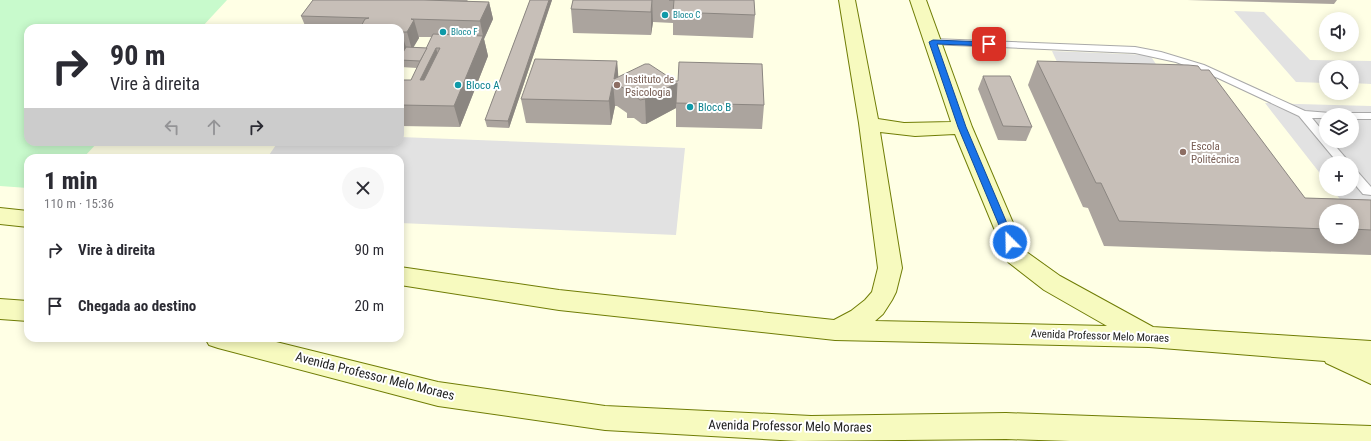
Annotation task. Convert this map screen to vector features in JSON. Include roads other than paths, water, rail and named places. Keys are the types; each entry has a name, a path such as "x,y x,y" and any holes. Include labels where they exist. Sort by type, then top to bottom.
{"street":[{"path":"835,330 861,318 880,302 888,284 890,268 869,123 847,0"},
{"path":"918,0 962,127 1016,256 1052,283 1148,336"},
{"path":"869,123 884,128 914,131 962,127"},
{"path":"0,216 24,219"},
{"name":"Avenida Professor Melo Moraes","path":"404,277 559,300 835,330 1148,336 1326,350 1371,352"},
{"path":"0,309 24,311"},
{"name":"Avenida Professor Melo Moraes","path":"234,342 438,394 605,418 811,429 1006,426 1371,439"},
{"path":"1326,350 1371,373"}],"lane":[{"path":"933,42 1135,50 1161,54 1208,69 1303,114 1319,115"},
{"path":"1303,114 1338,156"},
{"path":"1359,116 1371,116"},
{"path":"1359,181 1367,191 1371,191"}],"place":[{"name":"Bloco C","path":"665,15"},
{"name":"Bloco F","path":"443,32"},
{"name":"Bloco A","path":"458,85"},
{"name":"Instituto de Psicologia","path":"617,85"},
{"name":"Bloco B","path":"690,107"},
{"name":"Escola Politécnica","path":"1183,152"}]}
